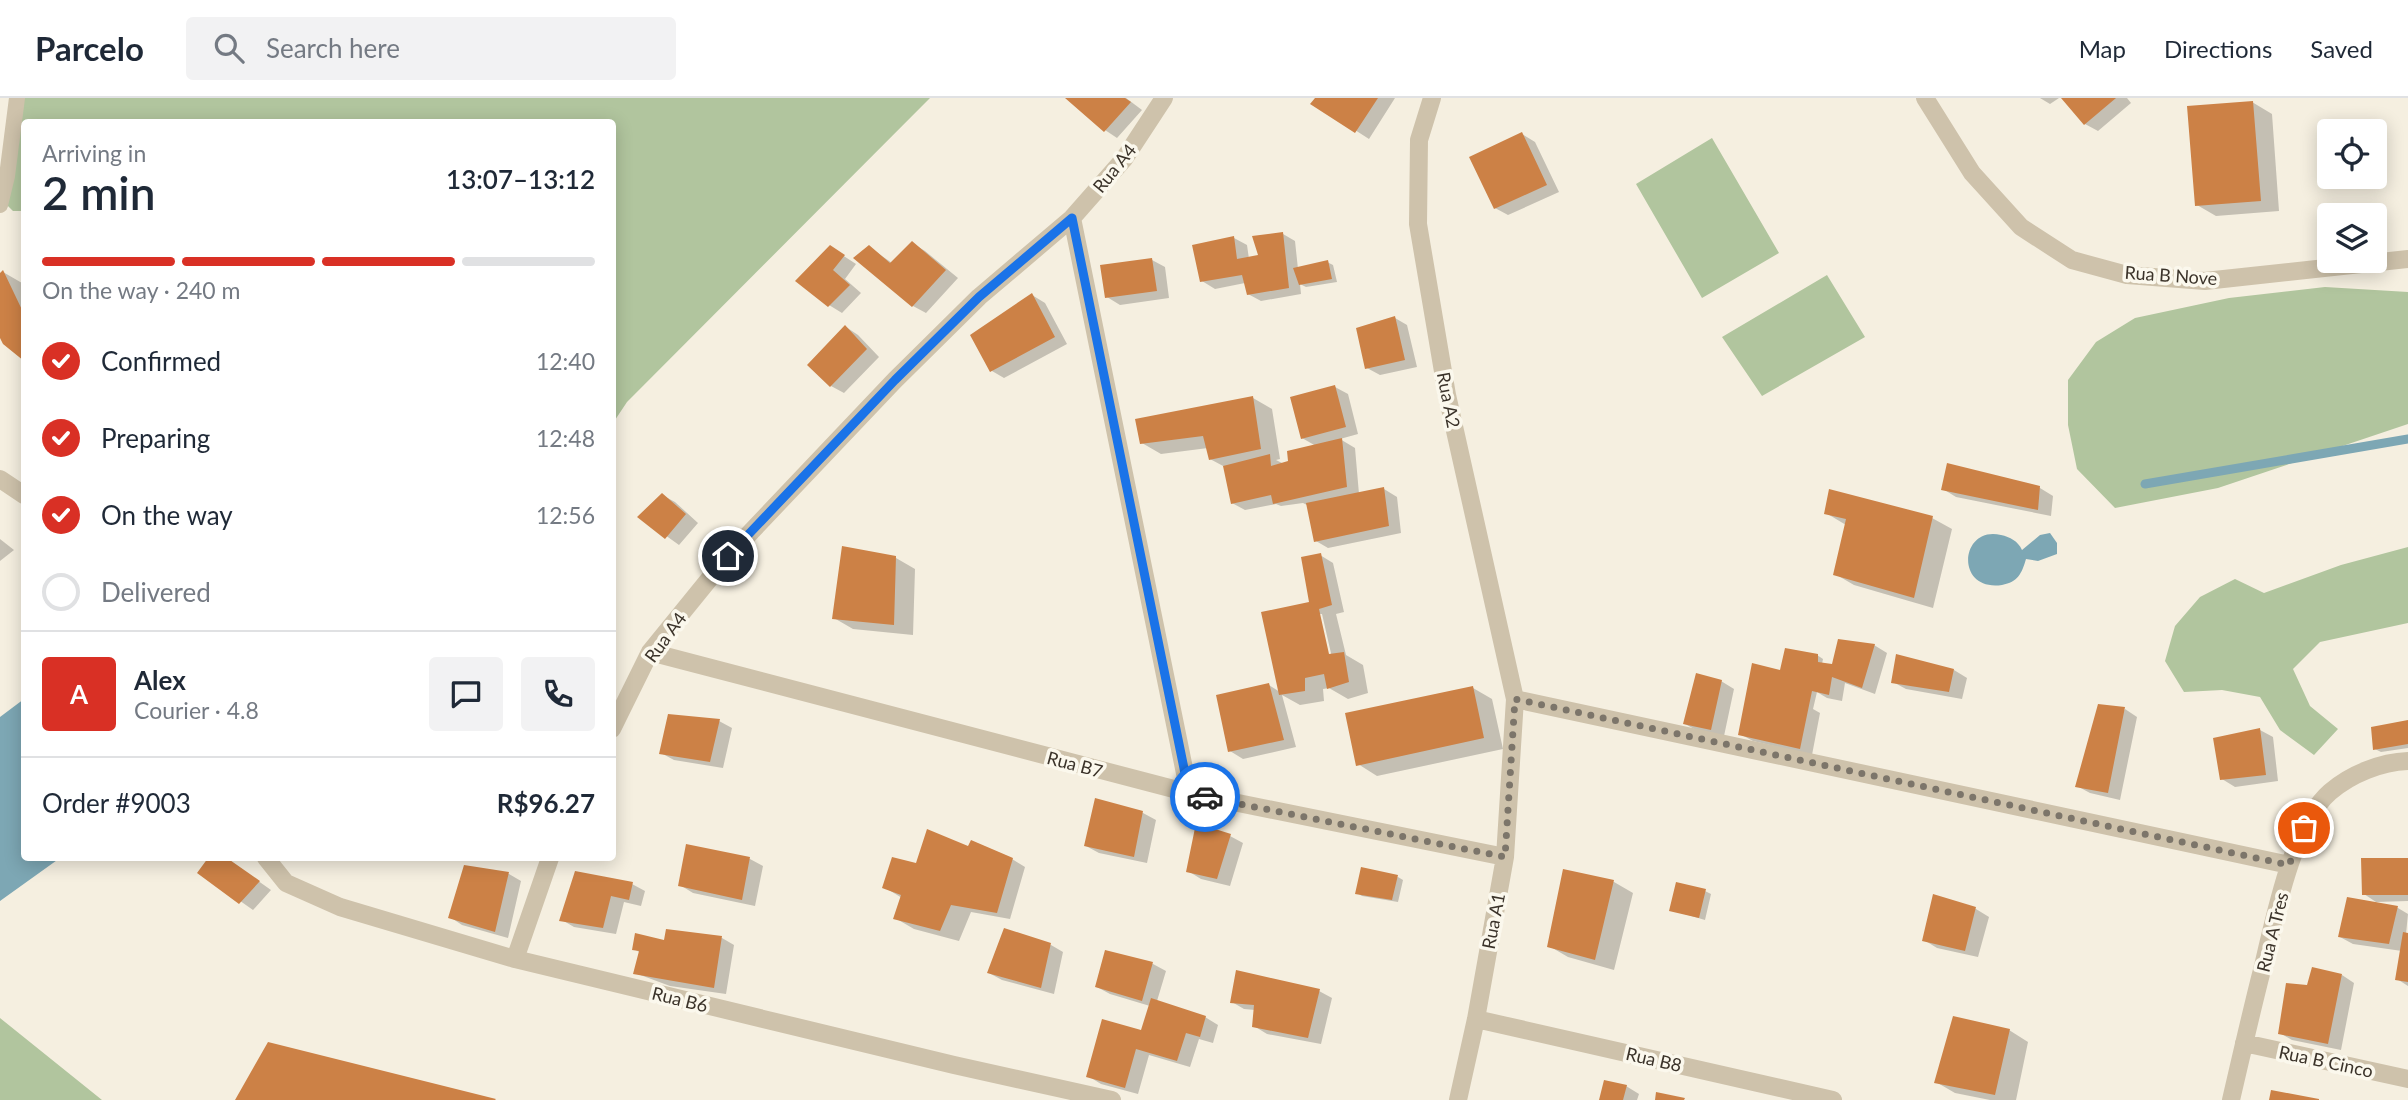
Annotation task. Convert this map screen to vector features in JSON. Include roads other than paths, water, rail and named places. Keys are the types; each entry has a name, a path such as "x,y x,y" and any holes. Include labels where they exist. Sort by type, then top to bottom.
{"street":[{"name":"Rua A4","path":"616,721 650,652 728,556 895,380 979,297 1072,218 1124,159 1164,98"},
{"name":"Rua A2","path":"1432,98 1419,140 1418,224 1447,395 1515,699"},
{"name":"Rua B Nove","path":"1925,98 1972,173 2021,227 2072,260 2127,275 2205,281 2408,259"},
{"path":"1072,218 1189,793"},
{"path":"0,479 21,493"},
{"name":"Rua B7","path":"650,652 1189,793 1505,857"},
{"path":"1515,699 2289,865"},
{"name":"Rua A1","path":"1458,1100 1476,1019 1505,857 1515,699"},
{"name":"Rua A Tres","path":"2231,1100 2289,865 2304,828 2328,793 2354,776 2392,762 2408,761"},
{"name":"Rua B6","path":"268,861 286,883 340,907 515,959 954,1065 1112,1100"},
{"path":"515,959 549,861"},
{"name":"Rua B8","path":"1476,1019 1833,1100"},
{"name":"Rua B Cinco","path":"2244,1042 2408,1079"}],"lane":[{"path":"0,205 17,98"}],"water":[{"path":"2050,533 2057,543 2057,554 2038,561 2026,559 2021,573 2012,582 2002,585 1986,584 1976,579 1970,570 1968,559 1971,548 1977,540 1987,535 2011,538 2022,550 2040,535"},
{"path":"21,701 21,861 56,861 0,901 0,717"}],"waterway":[{"path":"2145,484 2408,439"}]}
